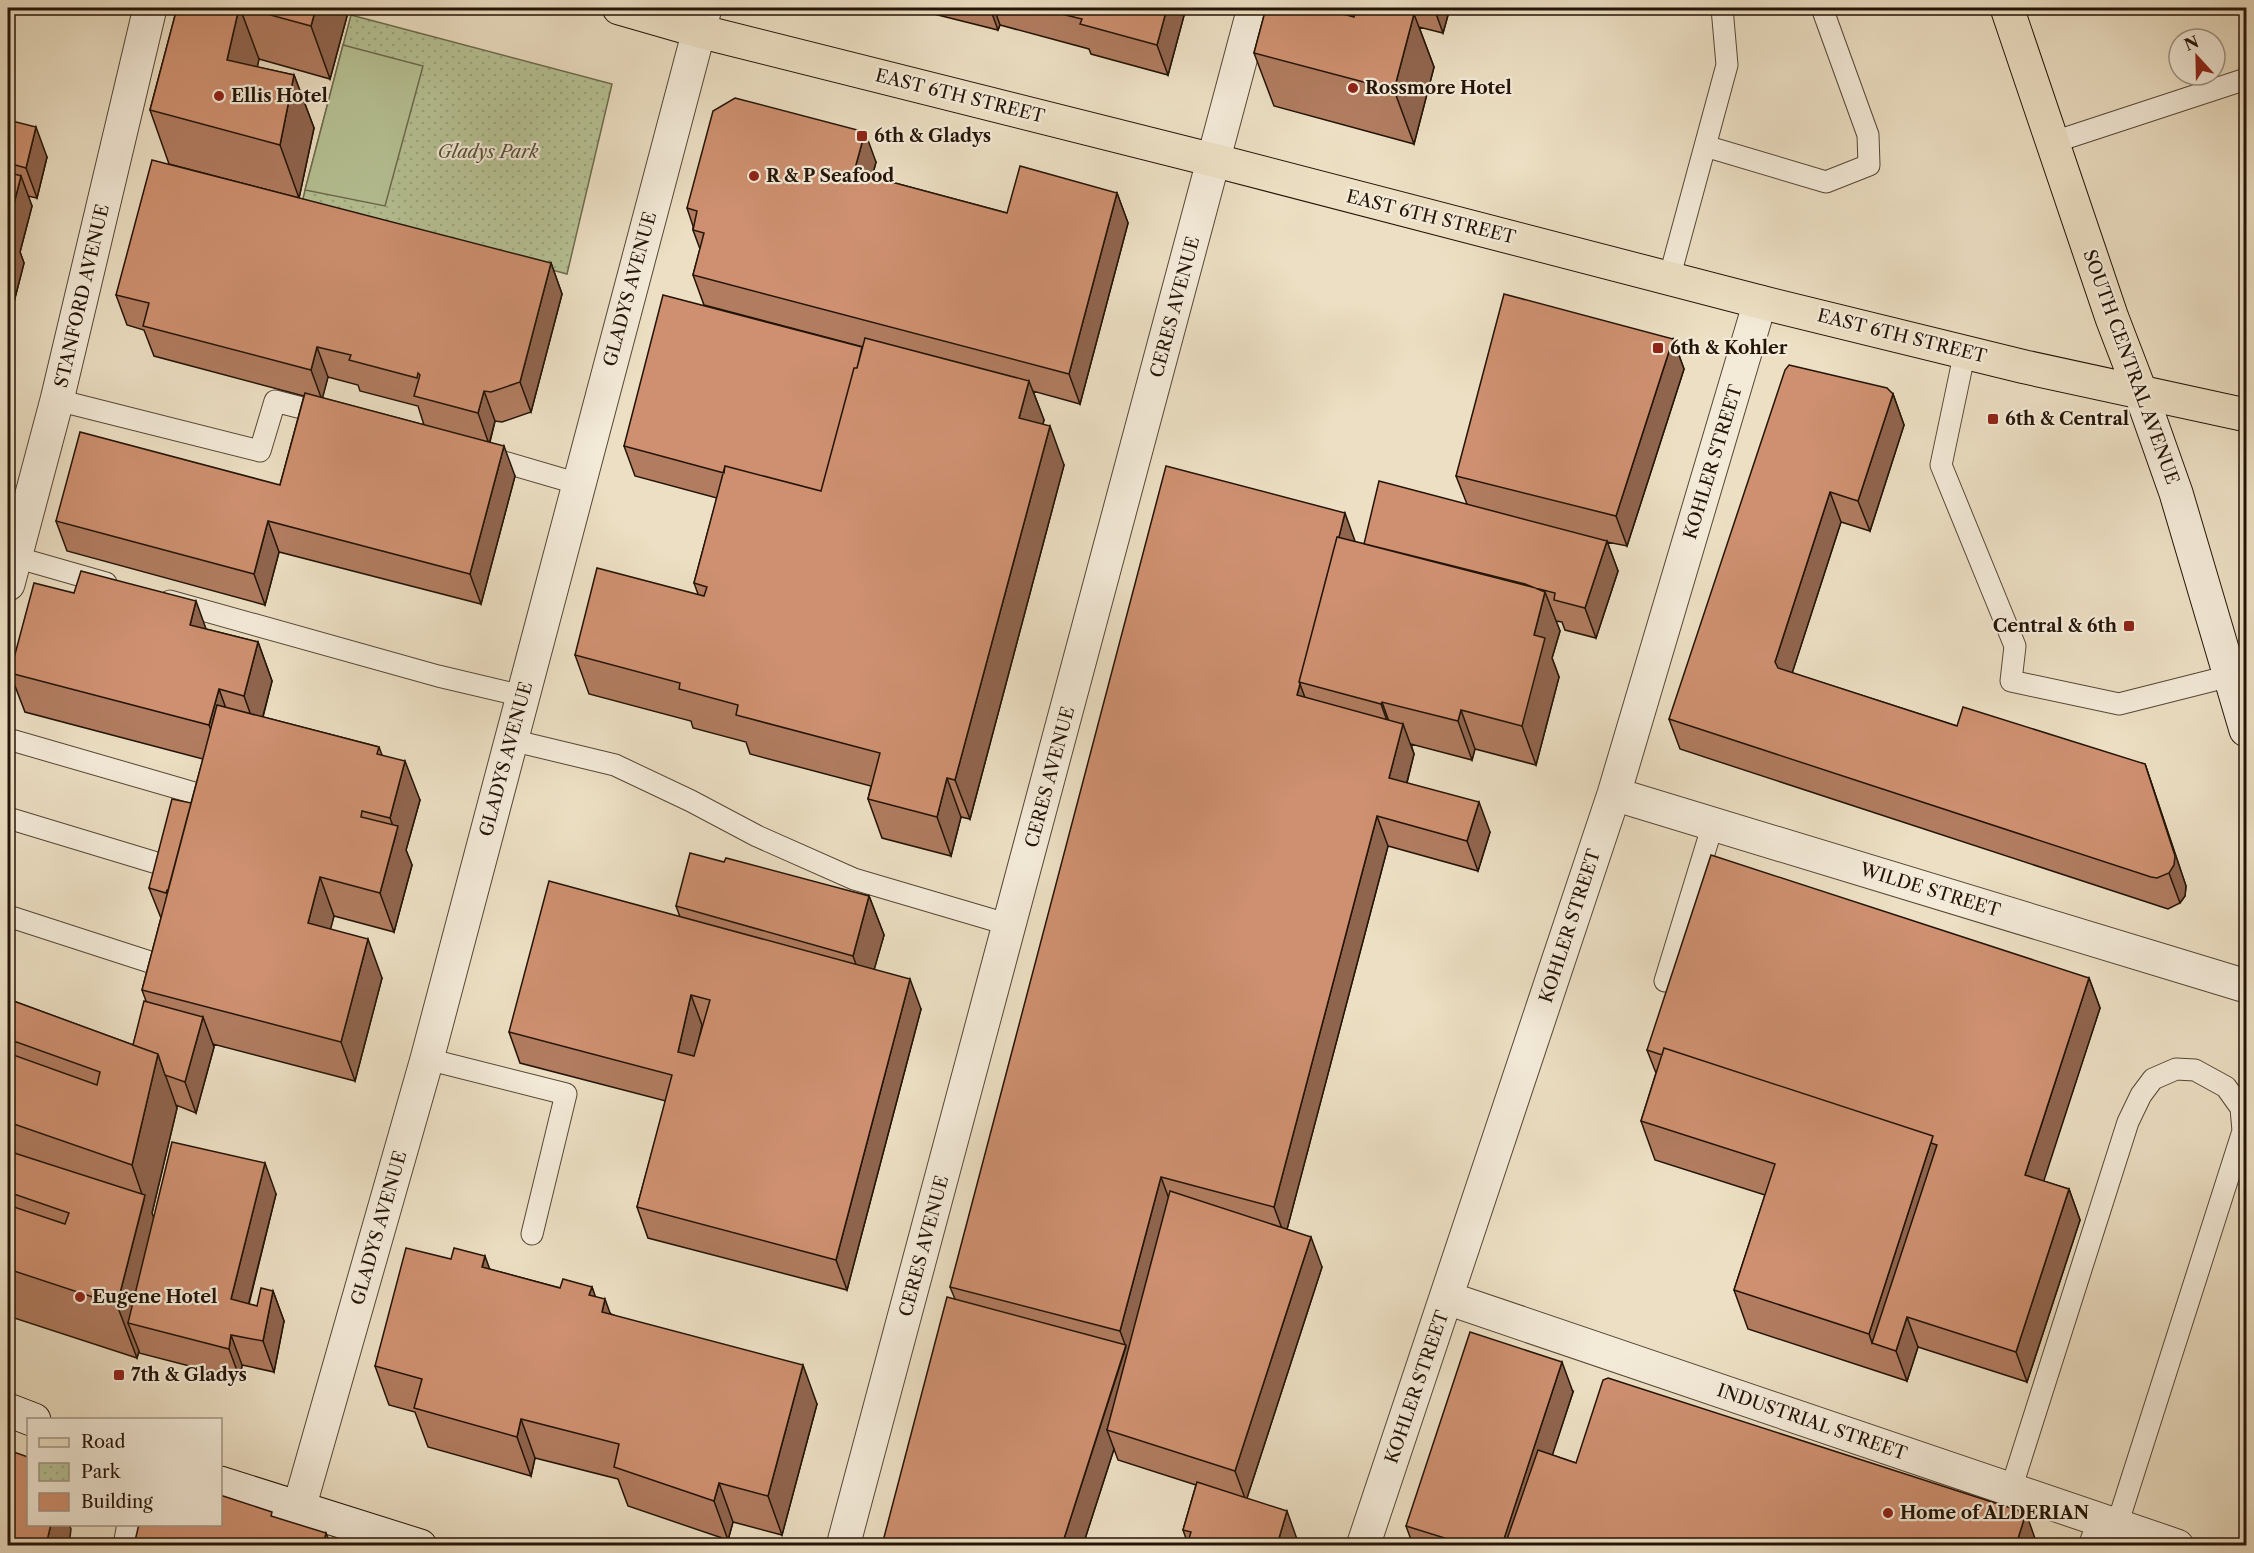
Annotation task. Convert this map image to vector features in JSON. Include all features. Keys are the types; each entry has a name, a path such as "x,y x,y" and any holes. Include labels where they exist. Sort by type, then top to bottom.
{"main road":[{"name":"EAST 6TH STREET","path":"619,8 702,19 1213,160 1669,279 2025,367 2247,415"},
{"name":"SOUTH CENTRAL AVENUE","path":"2007,8 2112,318 2140,391"}],"street":[{"name":"STANFORD AVENUE","path":"11,570 57,400 150,8"},
{"name":"CERES AVENUE","path":"843,1545 1254,8"},
{"name":"GLADYS AVENUE","path":"299,1508 428,1059 702,19"},
{"name":"KOHLER STREET","path":"1364,1545 1614,794 1760,302"},
{"name":"SOUTH CENTRAL AVENUE","path":"2140,391 2176,493 2247,730"},
{"name":"WILDE STREET","path":"1614,794 2247,986"},
{"name":"INDUSTRIAL STREET","path":"1447,1298 2012,1489 2101,1530 2177,1545"},
{"path":"8,1410 31,1418"},
{"path":"222,1484 420,1545"},
{"path":"130,1545 134,1526"}],"lane":[{"path":"1669,279 1728,65 1722,8"},
{"path":"1705,146 1826,182 1869,165 1868,135 1822,8"},
{"path":"2054,142 2247,79"},
{"path":"1965,351 1941,465 2015,646 2011,681 2119,704 2230,676"},
{"path":"57,400 260,451 275,401 344,419"},
{"path":"458,449 579,484"},
{"path":"11,570 131,590"},
{"path":"153,596 438,676 523,696"},
{"path":"8,739 198,794"},
{"path":"511,740 615,765 757,836 854,879 1010,924"},
{"path":"8,818 160,864"},
{"path":"1665,981 1713,824"},
{"path":"8,916 153,963"},
{"path":"428,1059 566,1094 532,1234"},
{"path":"2012,1489 2128,1122 2141,1095 2153,1079 2176,1069 2195,1070 2226,1087 2241,1108 2243,1131 2101,1530"}],"green space":[{"name":"Gladys Park","path":"351,15 612,84 567,274 302,202"},
{"path":"343,45 423,66 385,206 305,190"}],"building":[{"path":"177,8 239,8 227,60 294,75 280,145 150,110"},
{"path":"245,8 316,8 311,26"},
{"path":"1037,8 1167,8 1157,45 1080,24 1082,19"},
{"path":"1266,8 1345,8 1343,14 1354,17 1356,8 1389,8 1414,14 1394,90 1254,53"},
{"path":"735,98 865,132 854,172 1007,213 1020,166 1117,193 1069,374 693,275 704,233 693,230 697,211 687,208 713,111"},
{"path":"8,120 36,127 26,168 8,163"},
{"path":"152,160 551,263 520,382 491,392 484,391 478,413 414,396 420,375 418,373 417,378 349,360 351,355 317,347 311,370 143,326 149,303 116,295"},
{"path":"8,172 21,176 8,227"},
{"path":"8,231 13,232 8,252"},
{"path":"1504,294 1673,339 1616,516 1456,476"},
{"path":"663,295 862,347 857,368 854,368 821,491 725,466 724,473 624,446"},
{"path":"865,338 1029,381 1019,418 1050,426 955,780 947,778 937,817 868,799 880,753 736,715 738,705 679,689 680,683 575,655 597,568 704,596 707,587 694,583 725,466 821,491 854,368 857,368"},
{"path":"1789,365 1887,388 1893,394 1858,501 1830,492 1775,662 1778,668 1957,726 1963,707 2145,764 2175,856 2174,865 2169,873 2157,878 2151,877 1669,719 1785,370"},
{"path":"305,393 504,446 470,574 268,521 254,574 56,521 80,432 280,485"},
{"path":"1166,466 1345,513 1297,695 1403,724 1389,778 1479,802 1467,841 1377,816 1274,1207 1161,1177 1120,1331 950,1287"},
{"path":"1379,481 1607,541 1585,608 1554,600 1555,593 1364,544"},
{"path":"1337,537 1525,584 1545,592 1534,635 1545,638 1522,726 1461,710 1458,721 1382,702 1381,704 1299,682"},
{"path":"81,571 196,601 190,625 258,642 244,696 219,689 209,725 10,673 34,583 74,593"},
{"path":"217,705 379,747 377,754 405,761 390,818 362,811 361,817 398,826 380,893 320,877 308,923 368,939 341,1042 142,990"},
{"path":"172,799 191,803 166,893 149,888"},
{"path":"690,853 724,862 726,858 869,896 853,956 676,906"},
{"path":"1711,855 2089,978 2025,1175 2069,1189 2016,1352 1907,1317 1896,1351 1872,1343 1937,1145 1931,1143 1933,1136 1664,1048 1662,1055 1647,1050"},
{"path":"549,881 910,979 836,1260 637,1207 672,1075 509,1032","holes":["691,995 710,1000 694,1056 678,1052"]},
{"path":"8,999 158,1054 132,1165 8,1122 8,1053 97,1085 100,1072 8,1039"},
{"path":"144,1001 203,1017 185,1082 165,1075 158,1054 133,1045"},
{"path":"1664,1048 1933,1136 1869,1334 1734,1290 1775,1164 1641,1121"},
{"path":"172,1142 265,1163 231,1299 257,1306 261,1288 273,1291 263,1341 231,1335 229,1349 128,1323"},
{"path":"8,1151 145,1195 117,1305 8,1269 8,1205 65,1224 69,1213 8,1192"},
{"path":"1170,1191 1311,1237 1235,1471 1107,1430"},
{"path":"406,1248 451,1259 454,1248 485,1256 482,1267 560,1288 563,1279 592,1287 589,1295 605,1299 602,1312 803,1365 768,1496 719,1483 714,1501 614,1467 619,1444 521,1419 517,1437 414,1408 422,1379 375,1366"},
{"path":"947,1297 1126,1345 1062,1545 882,1545"},
{"path":"1470,1332 1562,1362 1502,1545 1467,1545 1406,1526"},
{"path":"1608,1378 2026,1513 2016,1545 1505,1545 1538,1450 1576,1463 1603,1380"},
{"path":"8,1450 27,1457 27,1526 51,1526 46,1545 8,1545"},
{"path":"1197,1482 1287,1511 1277,1545 1187,1545 1191,1532 1183,1530"},
{"path":"222,1496 272,1512 271,1516 326,1533 323,1545 134,1545 139,1526 222,1526"},
{"path":"1438,1539 1457,1545 1435,1545"},
{"path":"1401,1541 1414,1545 1400,1545"}],"place":[{"name":"Rossmore Hotel","path":"1353,88"},
{"name":"Ellis Hotel","path":"219,96"},
{"name":"6th & Gladys","path":"862,136"},
{"name":"R & P Seafood","path":"754,176"},
{"name":"6th & Kohler","path":"1658,348"},
{"name":"6th & Central","path":"1993,419"},
{"name":"Central & 6th","path":"2129,626"},
{"name":"Eugene Hotel","path":"80,1297"},
{"name":"7th & Gladys","path":"119,1375"},
{"name":"Home of ALDERIAN","path":"1888,1513"}]}
